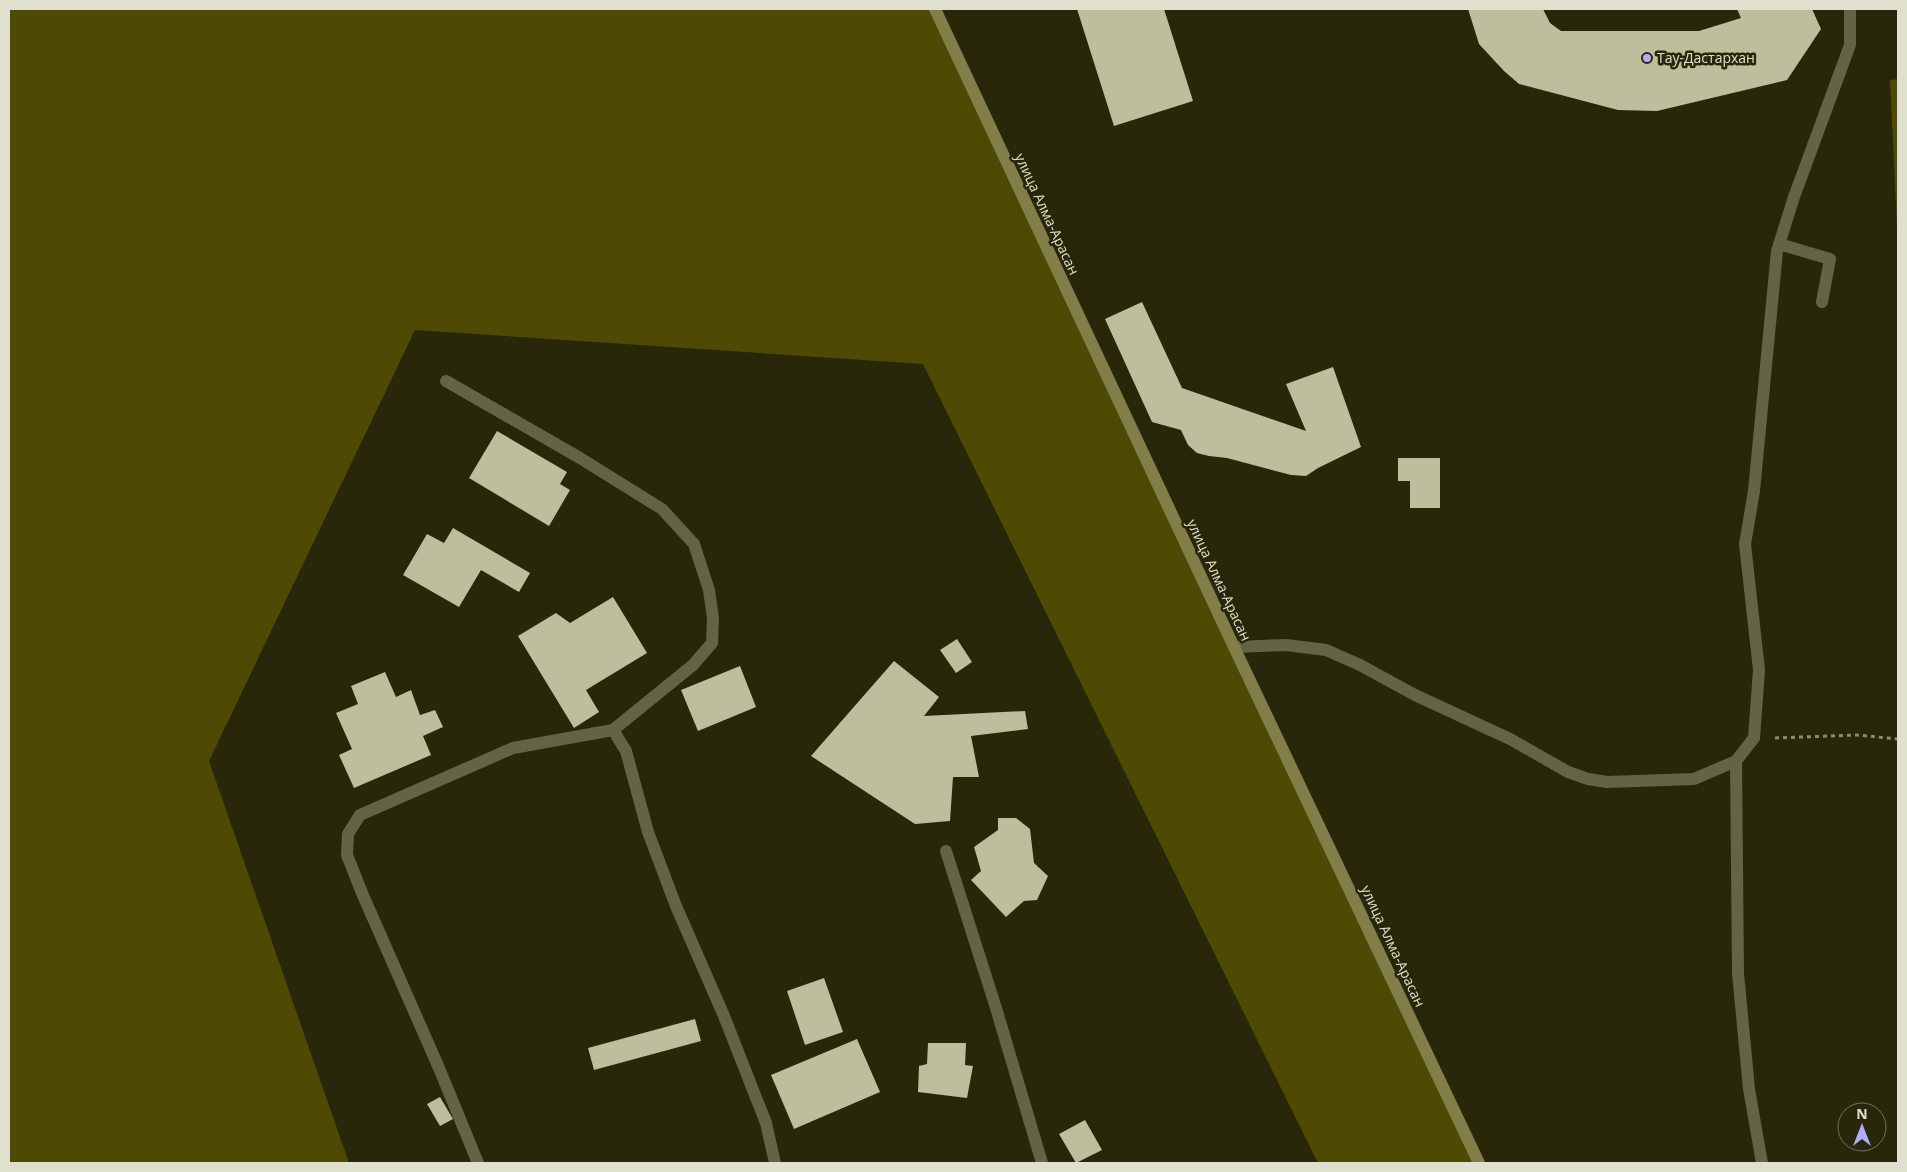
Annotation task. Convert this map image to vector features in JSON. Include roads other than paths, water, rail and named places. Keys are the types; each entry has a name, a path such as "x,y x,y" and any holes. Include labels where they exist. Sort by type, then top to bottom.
{"main road":[{"name":"улица Алма-Арасан","path":"934,9 1479,1163"}],"lane":[{"path":"1234,647 1286,645 1326,650 1360,665 1415,695 1510,739 1568,772 1588,779 1608,782 1694,779 1736,761 1754,738 1758,670 1745,544 1754,491 1779,244 1794,197 1850,45 1850,9"},
{"path":"1779,244 1830,259 1822,302"},
{"path":"446,381 580,458 662,509 694,544 709,590 713,618 712,643 693,665 613,730 513,748 360,815 348,834 347,854 362,893 435,1059 478,1163"},
{"path":"613,730 626,751 648,832 676,906 724,1016 766,1123 775,1163"},
{"path":"1736,761 1738,973 1749,1089 1762,1163"},
{"path":"946,852 996,1008 1042,1163"}],"place":[{"name":"Тау-Дастархан","path":"1647,58"}]}
